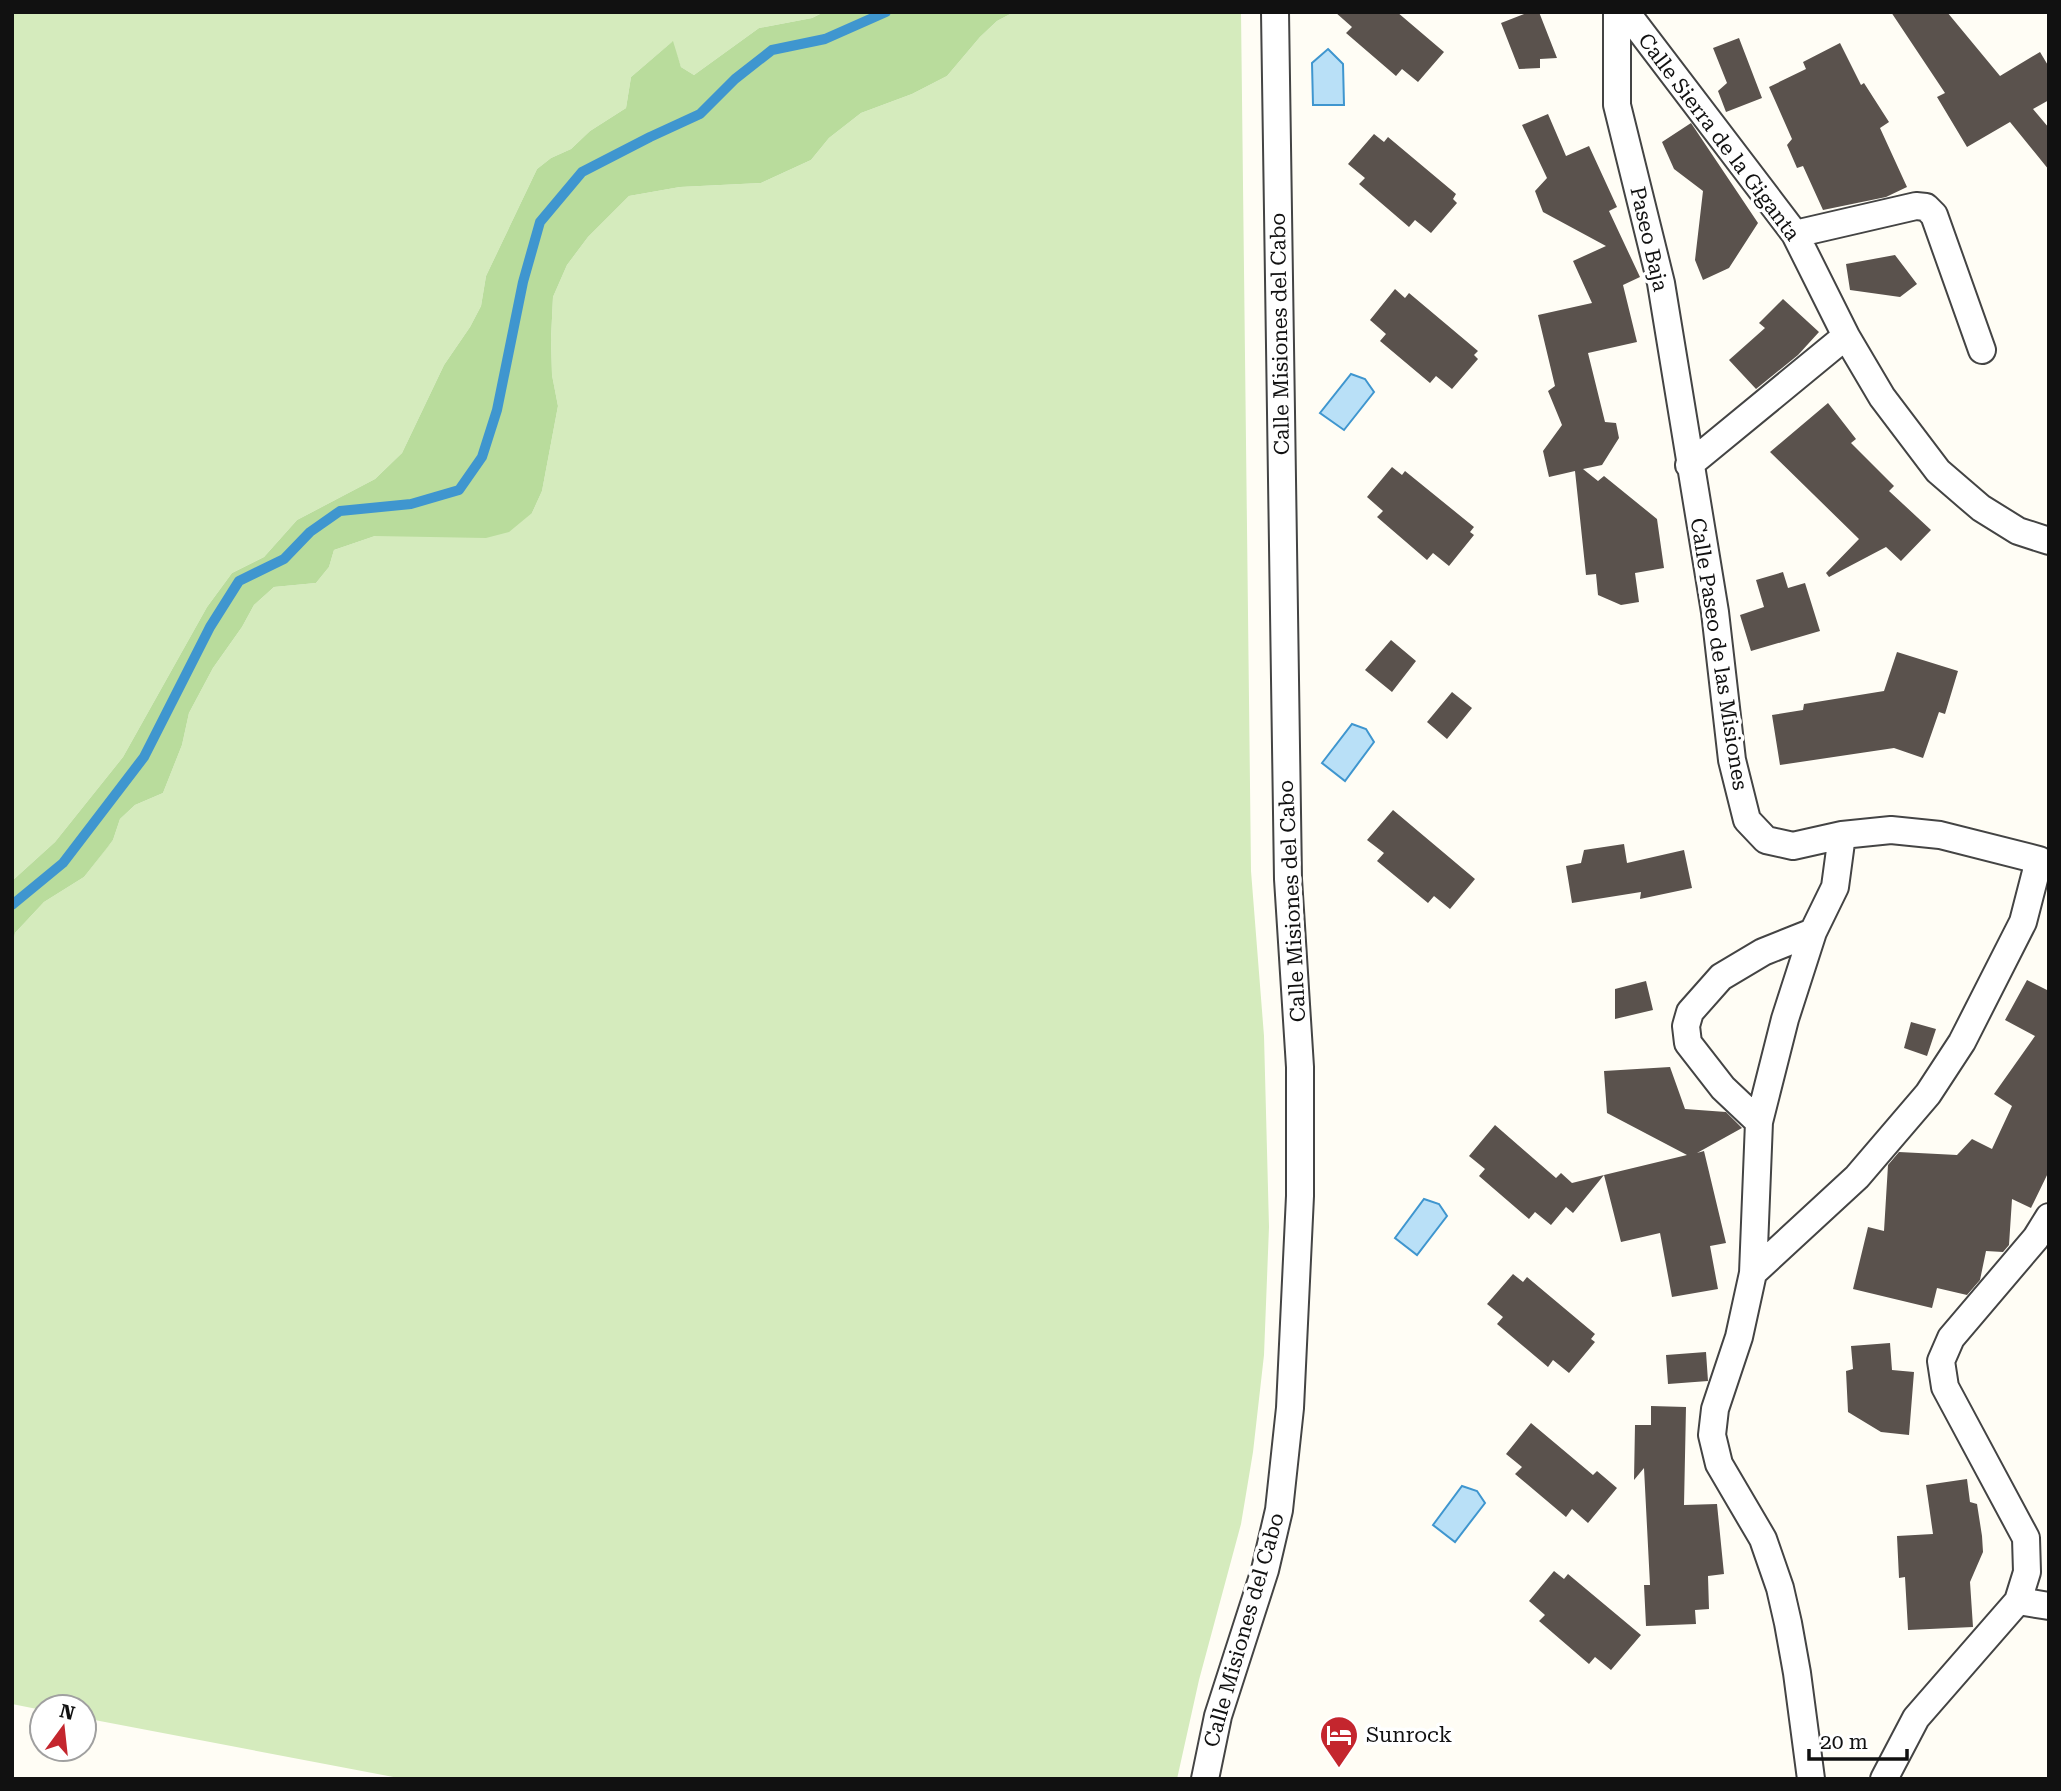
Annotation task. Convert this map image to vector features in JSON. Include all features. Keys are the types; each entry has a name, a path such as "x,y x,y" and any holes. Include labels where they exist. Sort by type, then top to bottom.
{"street":[{"name":"Calle Misiones del Cabo","path":"1205,1779 1218,1716 1265,1570 1279,1510 1290,1408 1300,1196 1300,1067 1288,865 1275,12"},
{"name":"Paseo Baja","path":"1617,12 1617,105 1661,283 1689,465"},
{"name":"Calle Sierra de la Giganta","path":"1626,12 1795,234 1846,335 1882,397 1938,471 1981,508 2018,531 2049,541"},
{"path":"1795,234 1916,206 1926,207 1934,215 1982,350"},
{"path":"1689,465 1846,335"},
{"name":"Calle Paseo de las Misiones","path":"1689,465 1715,612 1732,760 1746,820 1766,840 1793,846 1842,835 1891,830 1940,835 2044,863"},
{"path":"1811,1779 1797,1673 1780,1588 1763,1539 1719,1464 1712,1435 1715,1409 1739,1338 1753,1273 1759,1122 1785,1019 1813,932 1835,887 1842,835"},
{"path":"1753,1273 1857,1177 1928,1094 1962,1042 2023,922 2044,863"},
{"path":"1759,1122 1723,1088 1688,1043 1686,1026 1690,1012 1721,977 1763,952 1813,932"},
{"path":"1884,1779 1916,1718 2018,1601 2027,1572 2026,1538 1944,1387 1941,1361 1951,1339 2036,1238 2049,1217"},
{"path":"2018,1601 2049,1606"}],"green space":[{"path":"12,12 824,12 812,18 759,28 694,75 681,67 672,42 631,77 626,108 590,131 571,149 551,158 537,169 486,276 481,306 444,365 402,453 375,479 297,520 264,557 232,573 207,607 123,757 55,842 12,881"},
{"path":"824,12 1014,12 997,21 980,37 947,76 912,94 861,113 829,138 811,160 761,183 680,187 629,196 588,237 567,265 553,297 552,375 558,406 542,491 532,513 509,532 486,538 375,536 334,550 329,567 316,583 274,587 254,605 213,668 189,713 182,745 163,793 135,805 120,819 113,840 84,877 44,902 15,933 12,951 12,881 55,842 123,757 207,607 232,573 264,557 297,520 375,479 402,453 444,365 481,306 486,276 537,169 551,158 571,149 590,131 626,108 631,77 673,41 681,67 694,75 759,28 812,18"},
{"path":"1014,12 1241,12 1251,871 1264,1036 1269,1227 1264,1355 1253,1452 1241,1524 1199,1680 1177,1779 404,1779 98,1721 98,1693 28,1693 28,1707 12,1704 12,951 15,933 44,902 84,877 113,840 120,819 135,805 163,793 182,745 189,713 213,668 254,605 274,587 316,583 329,567 334,550 375,536 403,536 532,513 542,491 558,406 552,375 553,297 567,265 588,237 629,196 680,187 761,183 811,160 829,138 861,113 912,94 947,76 997,21"}],"water":[{"path":"1328,49 1343,64 1344,105 1313,105 1312,63"},
{"path":"1351,374 1365,379 1374,392 1344,430 1320,413"},
{"path":"1352,724 1366,729 1374,742 1345,781 1322,763"},
{"path":"1424,1199 1439,1204 1447,1216 1417,1255 1395,1238"},
{"path":"1462,1486 1477,1491 1485,1503 1455,1542 1433,1525"}],"building":[{"path":"1335,12 1397,12 1444,52 1418,82 1402,69 1396,76 1346,33 1352,27"},
{"path":"1529,12 1539,12 1557,58 1540,59 1540,68 1519,69 1501,23"},
{"path":"1891,12 1947,12 2000,76 2040,52 2049,67 2049,100 2033,109 2049,128 2049,170 2010,122 1967,147 1937,97 1945,93"},
{"path":"1739,38 1762,98 1726,112 1718,91 1727,83 1713,48"},
{"path":"1840,43 1861,85 1864,83 1889,122 1880,128 1907,187 1886,197 1823,210 1803,166 1797,168 1787,145 1792,139 1769,87 1806,69 1803,62"},
{"path":"1548,114 1566,156 1589,146 1617,207 1609,211 1640,277 1623,285 1637,342 1588,353 1605,422 1616,423 1619,438 1602,465 1583,469 1598,481 1604,476 1657,519 1664,568 1635,573 1639,602 1621,605 1598,595 1596,574 1586,575 1575,471 1549,477 1543,451 1562,425 1548,391 1555,386 1538,315 1592,303 1573,261 1606,246 1543,212 1535,191 1547,178 1522,125"},
{"path":"1691,123 1758,223 1729,268 1703,280 1695,260 1703,191 1674,169 1662,142"},
{"path":"1374,134 1384,142 1388,137 1456,194 1453,199 1457,203 1431,233 1415,220 1409,227 1359,184 1365,178 1348,164"},
{"path":"1895,255 1917,284 1900,297 1850,290 1846,264"},
{"path":"1395,289 1405,298 1409,293 1478,351 1474,355 1478,359 1452,389 1436,376 1430,383 1380,341 1386,334 1370,320"},
{"path":"1783,299 1819,332 1798,355 1756,389 1729,360 1765,328 1759,323"},
{"path":"1828,403 1856,439 1851,443 1894,486 1889,491 1931,530 1901,561 1886,547 1829,577 1826,573 1859,539 1770,452"},
{"path":"1392,467 1402,475 1405,471 1474,527 1470,532 1474,535 1449,566 1433,553 1427,560 1377,517 1383,511 1367,497"},
{"path":"1783,572 1788,588 1805,583 1820,631 1751,651 1740,615 1764,607 1756,580"},
{"path":"1391,640 1416,661 1392,692 1365,670"},
{"path":"1897,652 1958,671 1945,714 1939,712 1923,758 1894,748 1780,765 1772,715 1803,710 1804,704 1884,691"},
{"path":"1452,692 1472,708 1447,739 1427,722"},
{"path":"1393,810 1475,879 1450,909 1434,896 1428,903 1377,861 1384,853 1367,840"},
{"path":"1624,844 1627,863 1684,850 1692,888 1640,899 1641,892 1572,903 1566,866 1581,863 1584,850"},
{"path":"2027,980 2049,991 2049,1171 2031,1208 2012,1199 2009,1245 2003,1252 1986,1251 1980,1280 1967,1295 1937,1288 1932,1308 1853,1289 1868,1227 1884,1231 1888,1165 1899,1152 1957,1155 1972,1139 1992,1149 2012,1106 1994,1094 2035,1036 2005,1020"},
{"path":"1646,981 1653,1010 1615,1019 1615,989"},
{"path":"1911,1022 1936,1029 1927,1056 1904,1048"},
{"path":"1670,1067 1685,1109 1726,1112 1742,1128 1697,1153 1704,1151 1726,1243 1710,1246 1718,1289 1672,1297 1660,1233 1621,1242 1604,1175 1687,1155 1607,1113 1604,1071"},
{"path":"1495,1125 1556,1178 1561,1173 1572,1183 1604,1175 1573,1213 1566,1207 1551,1225 1535,1212 1529,1219 1479,1176 1485,1169 1469,1156"},
{"path":"1513,1274 1523,1282 1527,1277 1595,1334 1591,1339 1595,1342 1569,1373 1553,1360 1548,1367 1497,1324 1503,1317 1487,1304"},
{"path":"1890,1343 1892,1370 1914,1372 1909,1435 1881,1432 1848,1412 1846,1371 1853,1369 1851,1346"},
{"path":"1706,1352 1708,1381 1668,1384 1666,1355"},
{"path":"1651,1406 1686,1407 1684,1505 1717,1504 1724,1574 1708,1576 1709,1609 1695,1610 1696,1624 1646,1626 1644,1585 1650,1585 1644,1468 1634,1480 1635,1425 1651,1425"},
{"path":"1531,1423 1593,1475 1597,1471 1617,1488 1588,1523 1572,1509 1566,1517 1515,1474 1522,1467 1506,1454"},
{"path":"1967,1479 1970,1502 1977,1504 1983,1552 1970,1582 1973,1627 1908,1630 1905,1577 1899,1578 1897,1536 1933,1534 1926,1485"},
{"path":"1554,1571 1564,1579 1568,1574 1641,1635 1611,1670 1595,1657 1589,1664 1539,1621 1545,1615 1529,1601"}],"waterway":[{"path":"12,905 63,863 144,757 210,627 239,581 284,559 310,532 340,511 411,504 459,490 482,457 497,410 523,282 540,222 582,172 700,114 735,79 772,50 825,39 886,12"}],"place":[{"name":"Sunrock","path":"1339,1769"}]}
